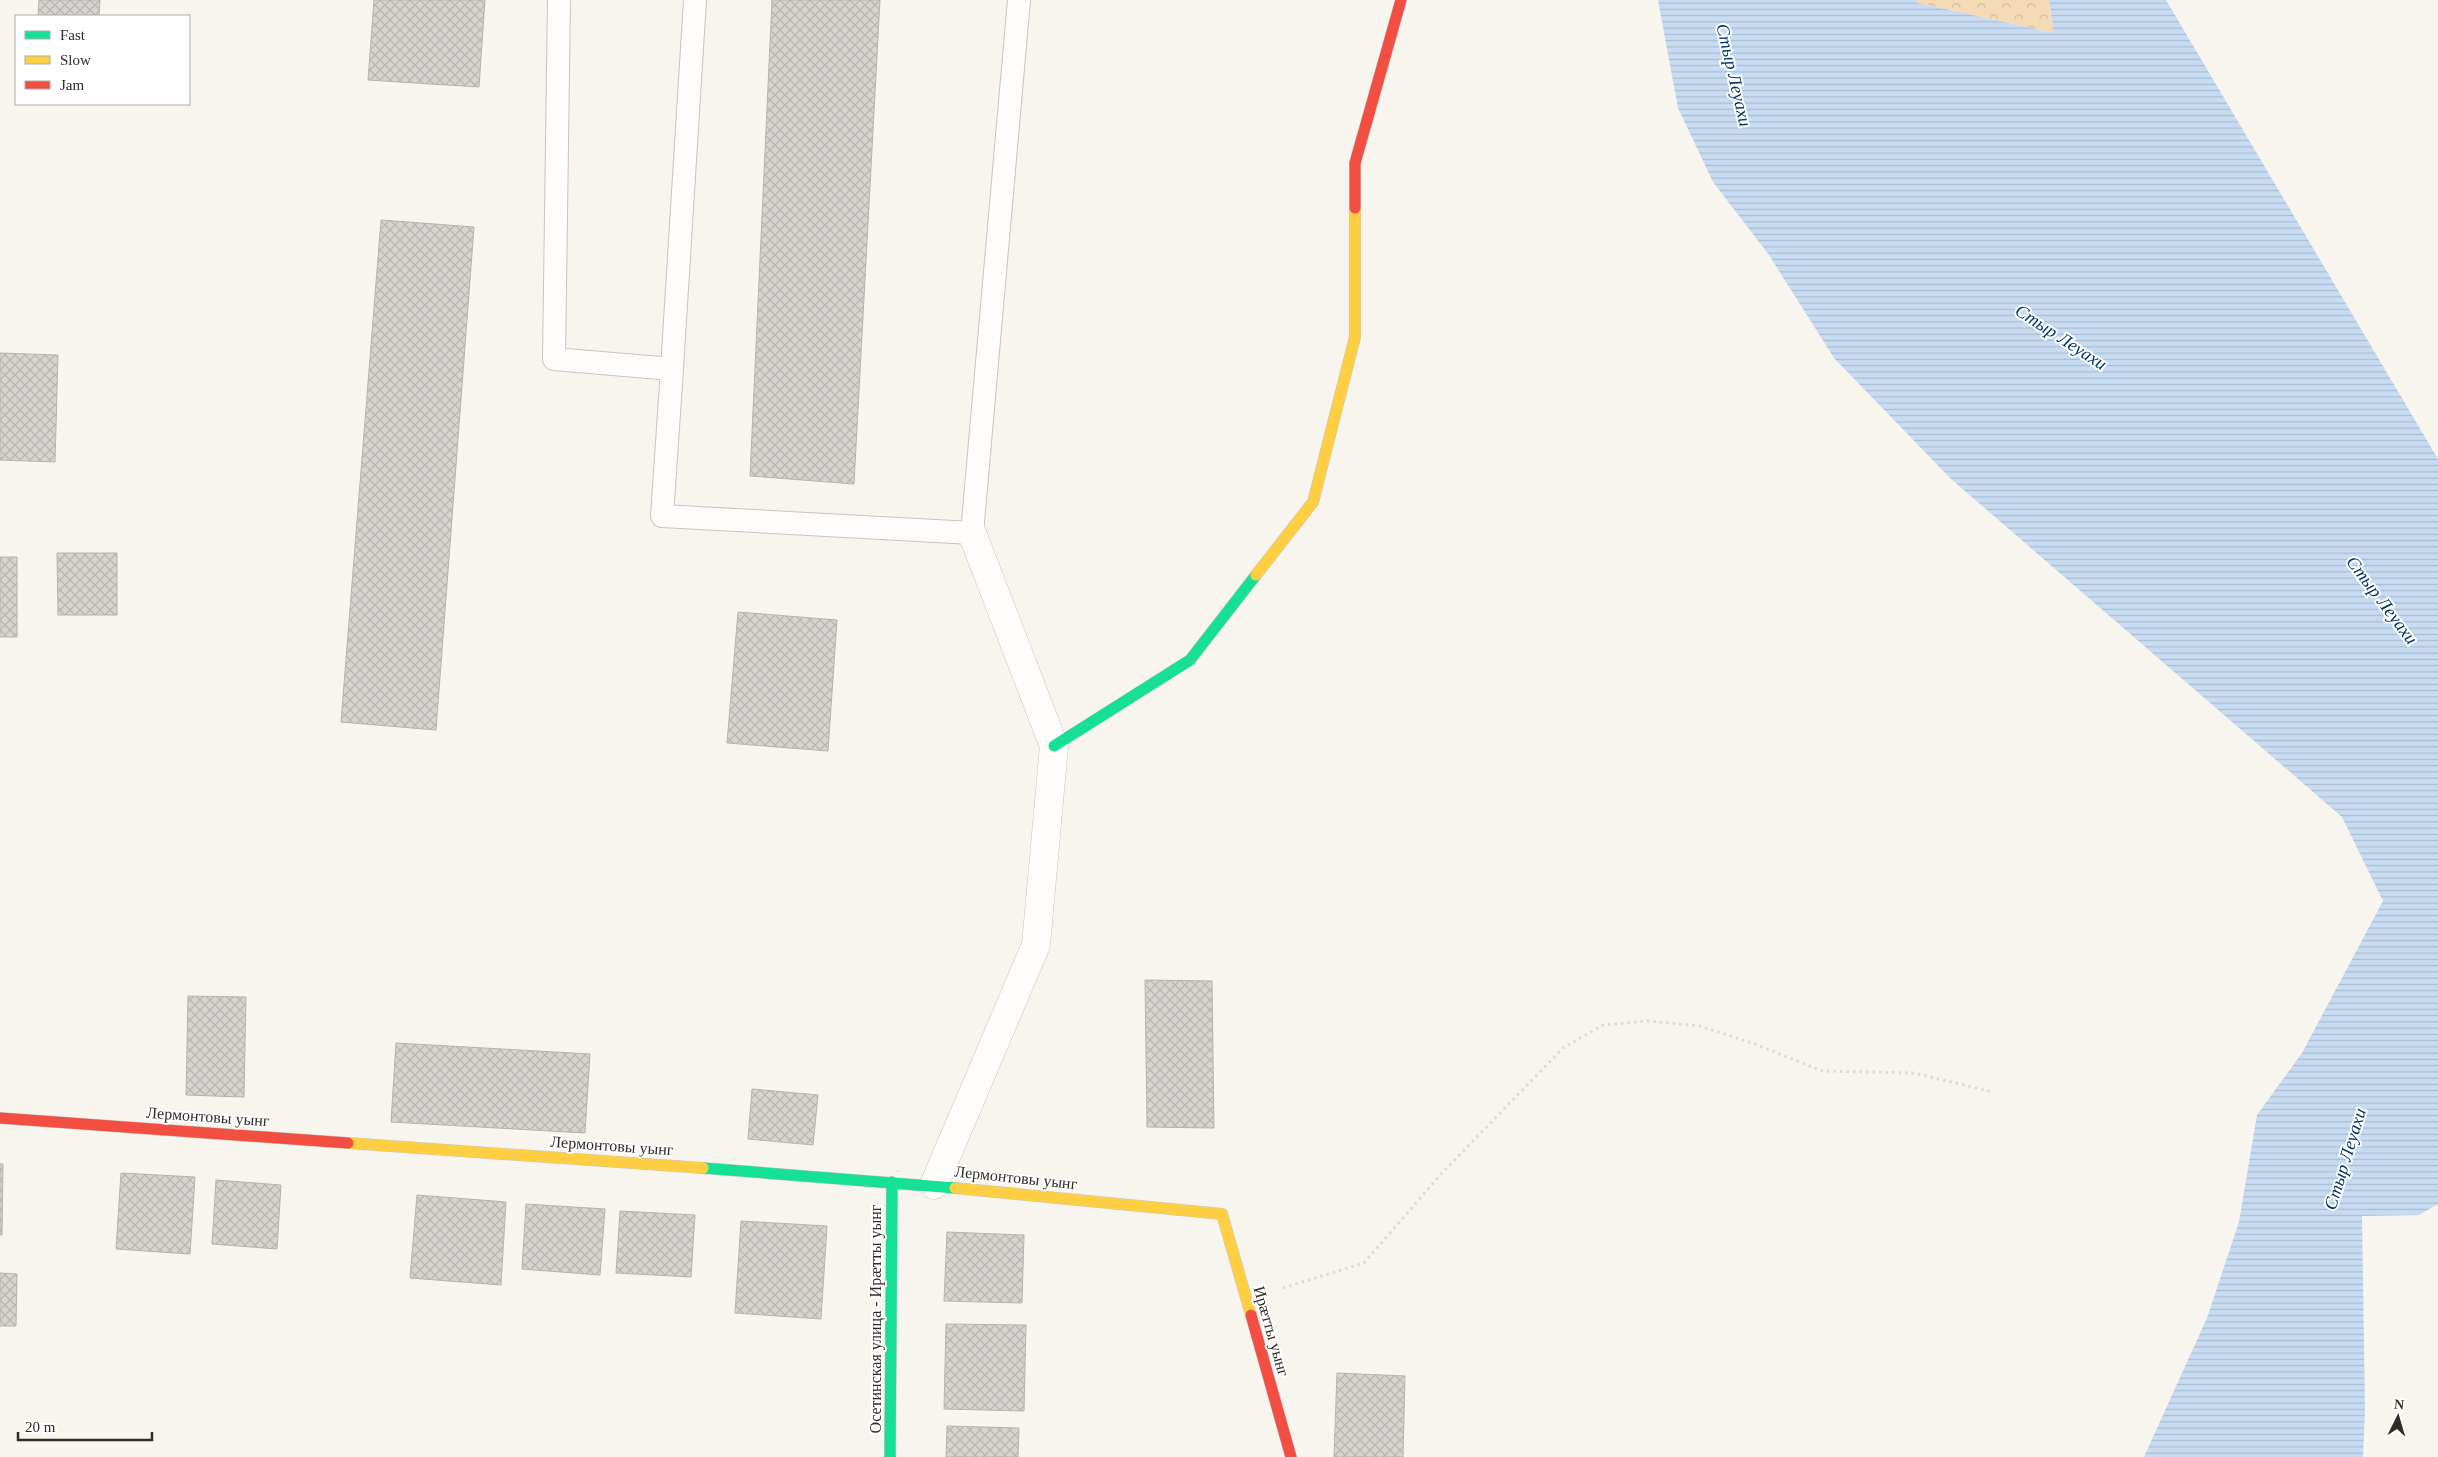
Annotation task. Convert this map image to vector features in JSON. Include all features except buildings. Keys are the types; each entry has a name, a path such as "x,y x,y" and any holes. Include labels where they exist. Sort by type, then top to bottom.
{"street":[{"path":"1054,746 1190,660 1313,502 1355,337 1355,163 1401,0"},
{"path":"934,1185 1036,945 1054,746 972,533"},
{"name":"Лермонтовы уынг","path":"0,1118 934,1185 1222,1214"},
{"name":"Осетинская улица - Ирæтты уынг","path":"890,1457 892,1182"},
{"name":"Ирæтты уынг","path":"1222,1214 1291,1457"}],"lane":[{"path":"559,0 554,359 672,369"},
{"path":"695,0 662,516 972,533 1019,0"}],"path":[{"path":"1246,1299 1364,1262 1442,1173 1563,1048 1603,1025 1648,1021 1700,1026 1755,1044 1822,1071 1914,1073 1992,1092"}],"green space":[{"path":"1916,0 2049,0 2054,33 1918,3"}],"water":[{"name":"Стыр Леуахи","path":"1658,0 1916,0 1918,3 2054,33 2049,0 2166,0 2438,459 2438,1204 2419,1215 2362,1216 2365,1411 2363,1457 2144,1457 2207,1318 2239,1222 2257,1115 2302,1053 2383,901 2342,817 1951,479 1834,358 1769,255 1713,182 1678,108"}],"traffic: fast":[{"path":"1054,746 1190,660 1256,575"},
{"path":"703,1168 955,1188"},
{"path":"890,1457 892,1182"}],"traffic: slow":[{"path":"1256,575 1313,502 1355,337 1355,208"},
{"path":"348,1143 703,1168"},
{"path":"955,1188 1222,1214 1251,1315"}],"traffic: jam":[{"path":"1355,208 1355,163 1401,0"},
{"path":"0,1118 348,1143"},
{"path":"1251,1315 1291,1457"}]}
